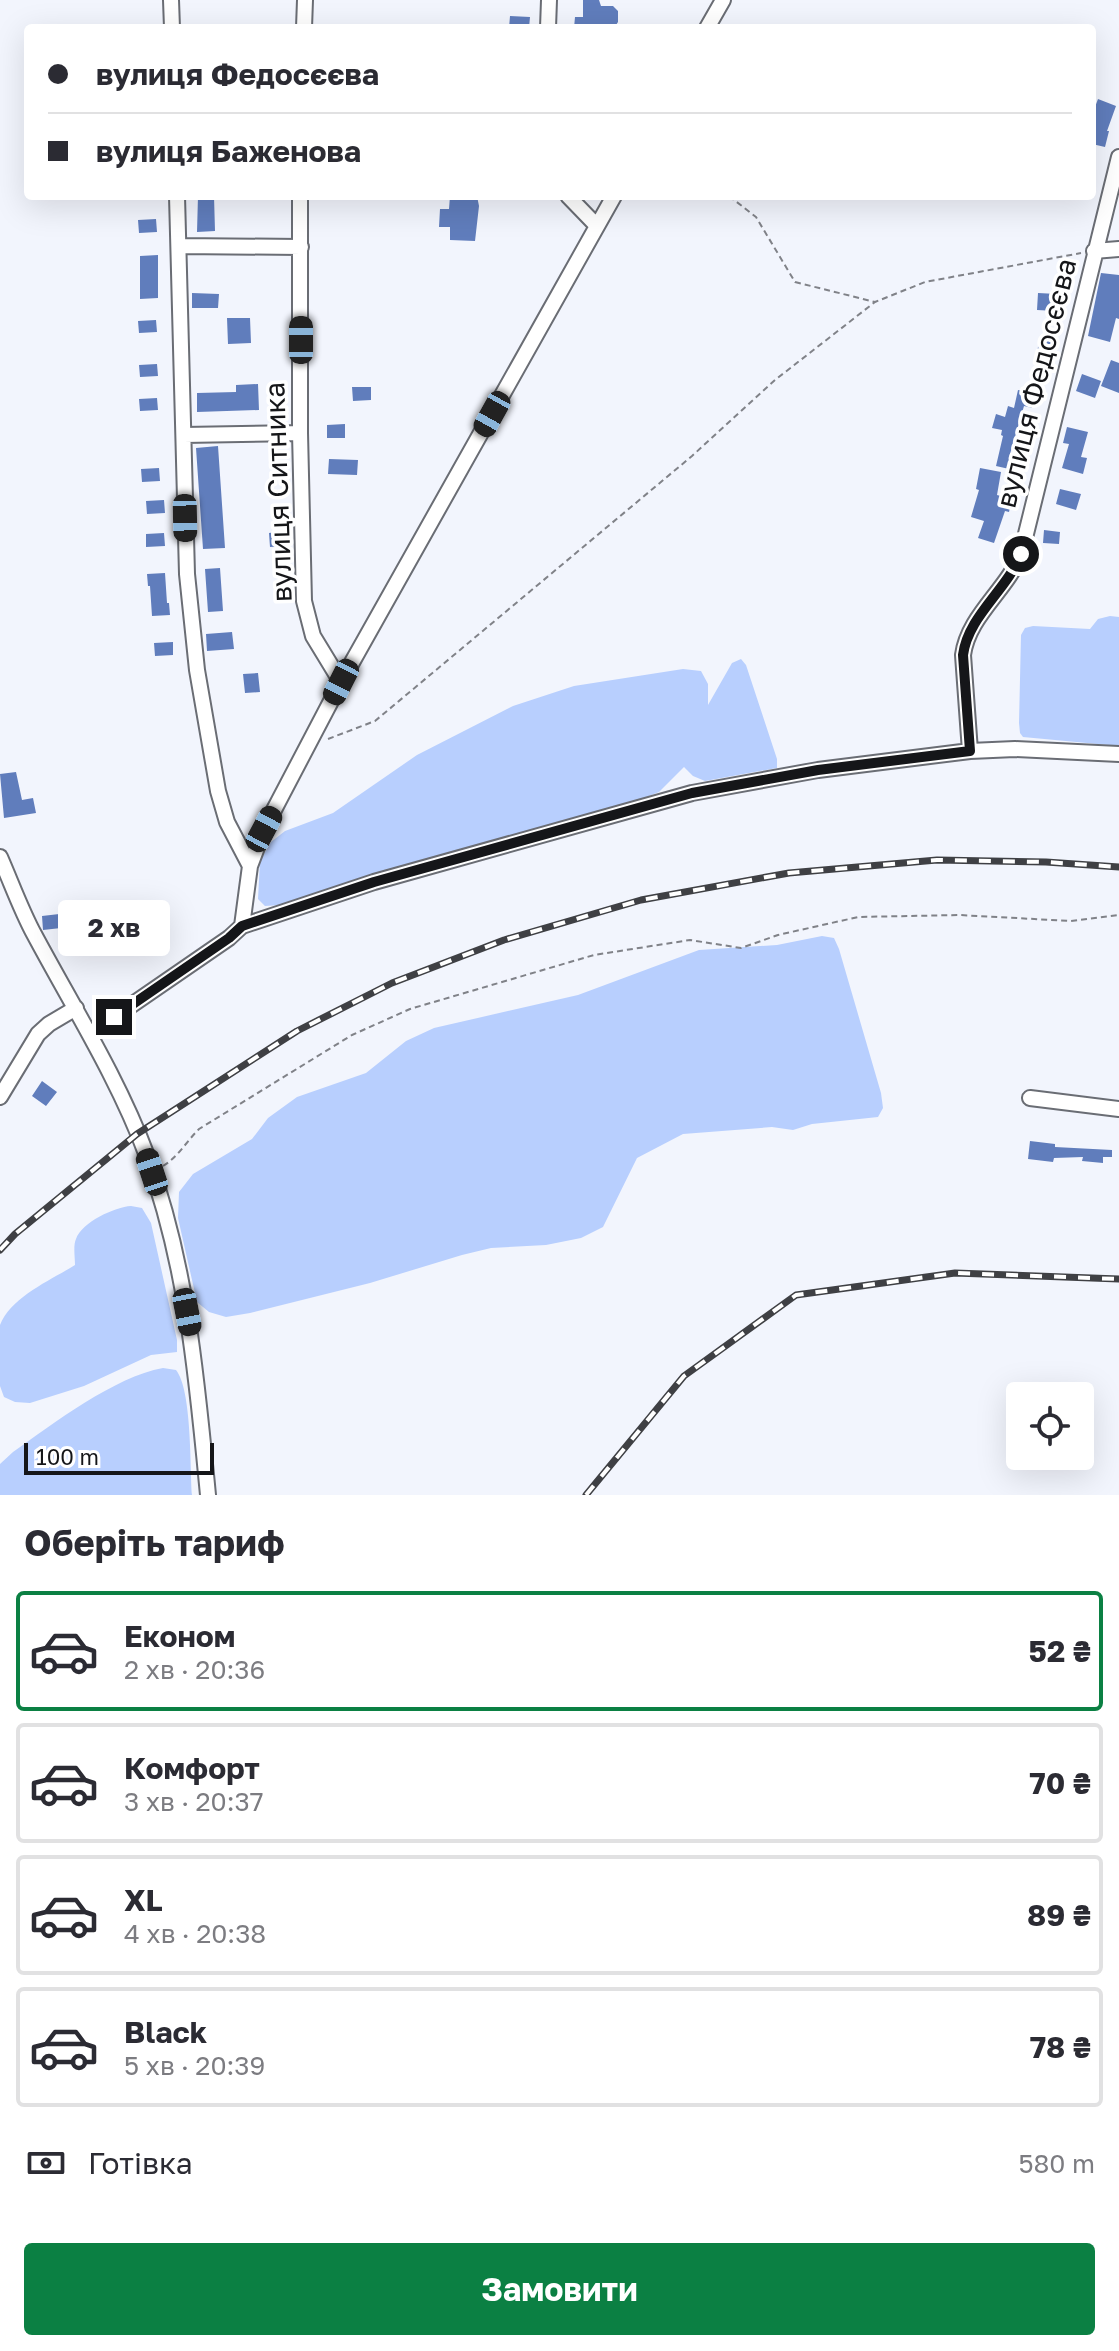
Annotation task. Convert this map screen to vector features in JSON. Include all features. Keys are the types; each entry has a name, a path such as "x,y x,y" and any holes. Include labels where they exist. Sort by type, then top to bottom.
{"street":[{"path":"171,0 172,24"},
{"path":"304,24 305,0"},
{"path":"548,24 549,0"},
{"path":"709,24 723,0"},
{"name":"вулиця Федосєєва","path":"970,751 963,655 965,642 976,621 1013,574 1021,554 1119,157"},
{"path":"177,200 187,574 197,670 218,791 227,822 250,866"},
{"name":"вулиця Ситника","path":"300,200 304,601 313,636 341,682"},
{"path":"572,200 597,226"},
{"path":"242,926 250,866 264,829 341,682 612,200"},
{"path":"179,246 301,247"},
{"path":"1094,251 1119,249"},
{"path":"184,435 300,433"},
{"path":"91,1033 242,926 374,882 692,793 818,770 970,751 1015,749 1119,754"},
{"path":"0,857 32,931 91,1033 152,1172 171,1235 191,1333 208,1495"},
{"path":"0,1097 38,1034 76,1008"},
{"path":"1030,1098 1119,1109"}],"path":[{"path":"734,200 756,217 795,282 875,302"},
{"path":"308,747 375,721 692,456 775,380 875,302 925,282 1094,251"},
{"path":"152,1172 177,1158 183,1146 199,1129 352,1035 410,1009 594,955 690,940 741,948 778,935 858,917 959,915 1071,921 1119,915"}],"shaded area":[{"path":"1119,617 1119,746 1023,737 1019,723 1021,635 1025,628 1090,629 1098,619"},
{"path":"741,659 746,665 777,759 777,768 705,781 693,776 684,767 659,792 639,800 458,850 281,905 265,906 258,899 260,861 271,842 285,831 333,813 417,755 513,706 574,686 683,669 701,671 708,684 708,705 732,663"},
{"path":"822,936 834,938 839,949 881,1093 883,1108 878,1117 812,1124 793,1130 772,1127 683,1134 637,1158 603,1227 581,1238 546,1245 491,1248 370,1283 226,1317 209,1312 197,1302 178,1218 179,1192 193,1174 252,1139 268,1118 297,1097 366,1073 406,1041 434,1028 578,995 699,950 777,945"},
{"path":"131,1206 142,1208 151,1223 177,1352 151,1355 84,1386 30,1403 4,1397 0,1386 0,1325 5,1315 33,1290 75,1265 75,1242 85,1227 108,1212"},
{"path":"163,1368 176,1370 185,1394 192,1495 0,1495 0,1464 13,1452 105,1391"}],"building":[{"path":"583,0 599,0 601,6 613,6 618,11 617,24 574,24 575,17 583,17"},
{"path":"510,16 530,17 529,24 509,24"},
{"path":"1098,99 1116,106 1105,147 1096,145"},
{"path":"198,200 214,200 215,231 197,232"},
{"path":"450,200 478,200 475,241 450,240 450,227 439,227 440,209 449,209"},
{"path":"156,219 157,232 139,233 138,220"},
{"path":"158,255 158,298 140,299 140,256"},
{"path":"1101,273 1119,275 1119,319 1116,318 1110,342 1088,336"},
{"path":"192,293 219,294 218,308 192,308"},
{"path":"1038,293 1057,294 1056,311 1037,310"},
{"path":"227,318 250,318 251,343 228,344"},
{"path":"156,320 157,332 139,333 138,321"},
{"path":"1040,337 1057,341 1054,356 1037,352"},
{"path":"1111,360 1119,363 1119,393 1101,386"},
{"path":"157,364 158,376 140,377 139,365"},
{"path":"1082,374 1101,381 1095,398 1076,391"},
{"path":"258,384 259,410 197,412 197,393 236,392 236,385"},
{"path":"352,387 371,387 371,400 353,401"},
{"path":"1018,390 1035,393 1032,408 1024,406 1010,454 1026,458 1022,472 996,466 1003,436 1002,430 992,428 996,414 1005,417 1008,406 1014,408"},
{"path":"157,398 158,410 140,411 139,399"},
{"path":"345,424 345,438 327,438 327,425"},
{"path":"1067,427 1088,432 1081,457 1087,458 1083,474 1062,468 1069,444 1063,443"},
{"path":"218,446 225,548 203,549 196,448"},
{"path":"329,459 358,460 357,475 328,474"},
{"path":"159,468 160,481 142,482 141,469"},
{"path":"980,468 1001,472 997,495 1012,499 994,543 978,538 984,521 971,517 979,490 976,489"},
{"path":"1060,489 1081,494 1076,510 1056,504"},
{"path":"164,500 165,513 147,514 146,501"},
{"path":"1044,530 1060,532 1059,544 1043,543"},
{"path":"284,531 285,546 270,547 269,533"},
{"path":"164,533 165,546 146,547 146,534"},
{"path":"220,568 223,611 208,612 205,569"},
{"path":"165,573 170,615 152,616 147,574"},
{"path":"232,632 234,649 207,651 206,634"},
{"path":"173,642 173,655 155,656 154,643"},
{"path":"258,673 260,692 245,693 243,674"},
{"path":"16,772 22,800 33,798 36,813 4,818 0,774"},
{"path":"68,913 70,927 43,930 42,916"},
{"path":"42,1081 57,1092 46,1106 32,1096"},
{"path":"1030,1141 1055,1144 1055,1147 1112,1150 1112,1157 1103,1157 1103,1163 1082,1161 1083,1157 1054,1158 1053,1162 1028,1159"}],"railway":[{"path":"0,1250 15,1234 137,1134 297,1031 392,983 504,940 641,900 789,873 937,860 1119,867"},
{"path":"586,1495 684,1376 796,1295 955,1273 1119,1279"}],"route":[{"path":"114,1017 242,926 374,882 692,793 818,770 970,751 963,655 965,642 976,621 1013,574 1021,554"}]}
